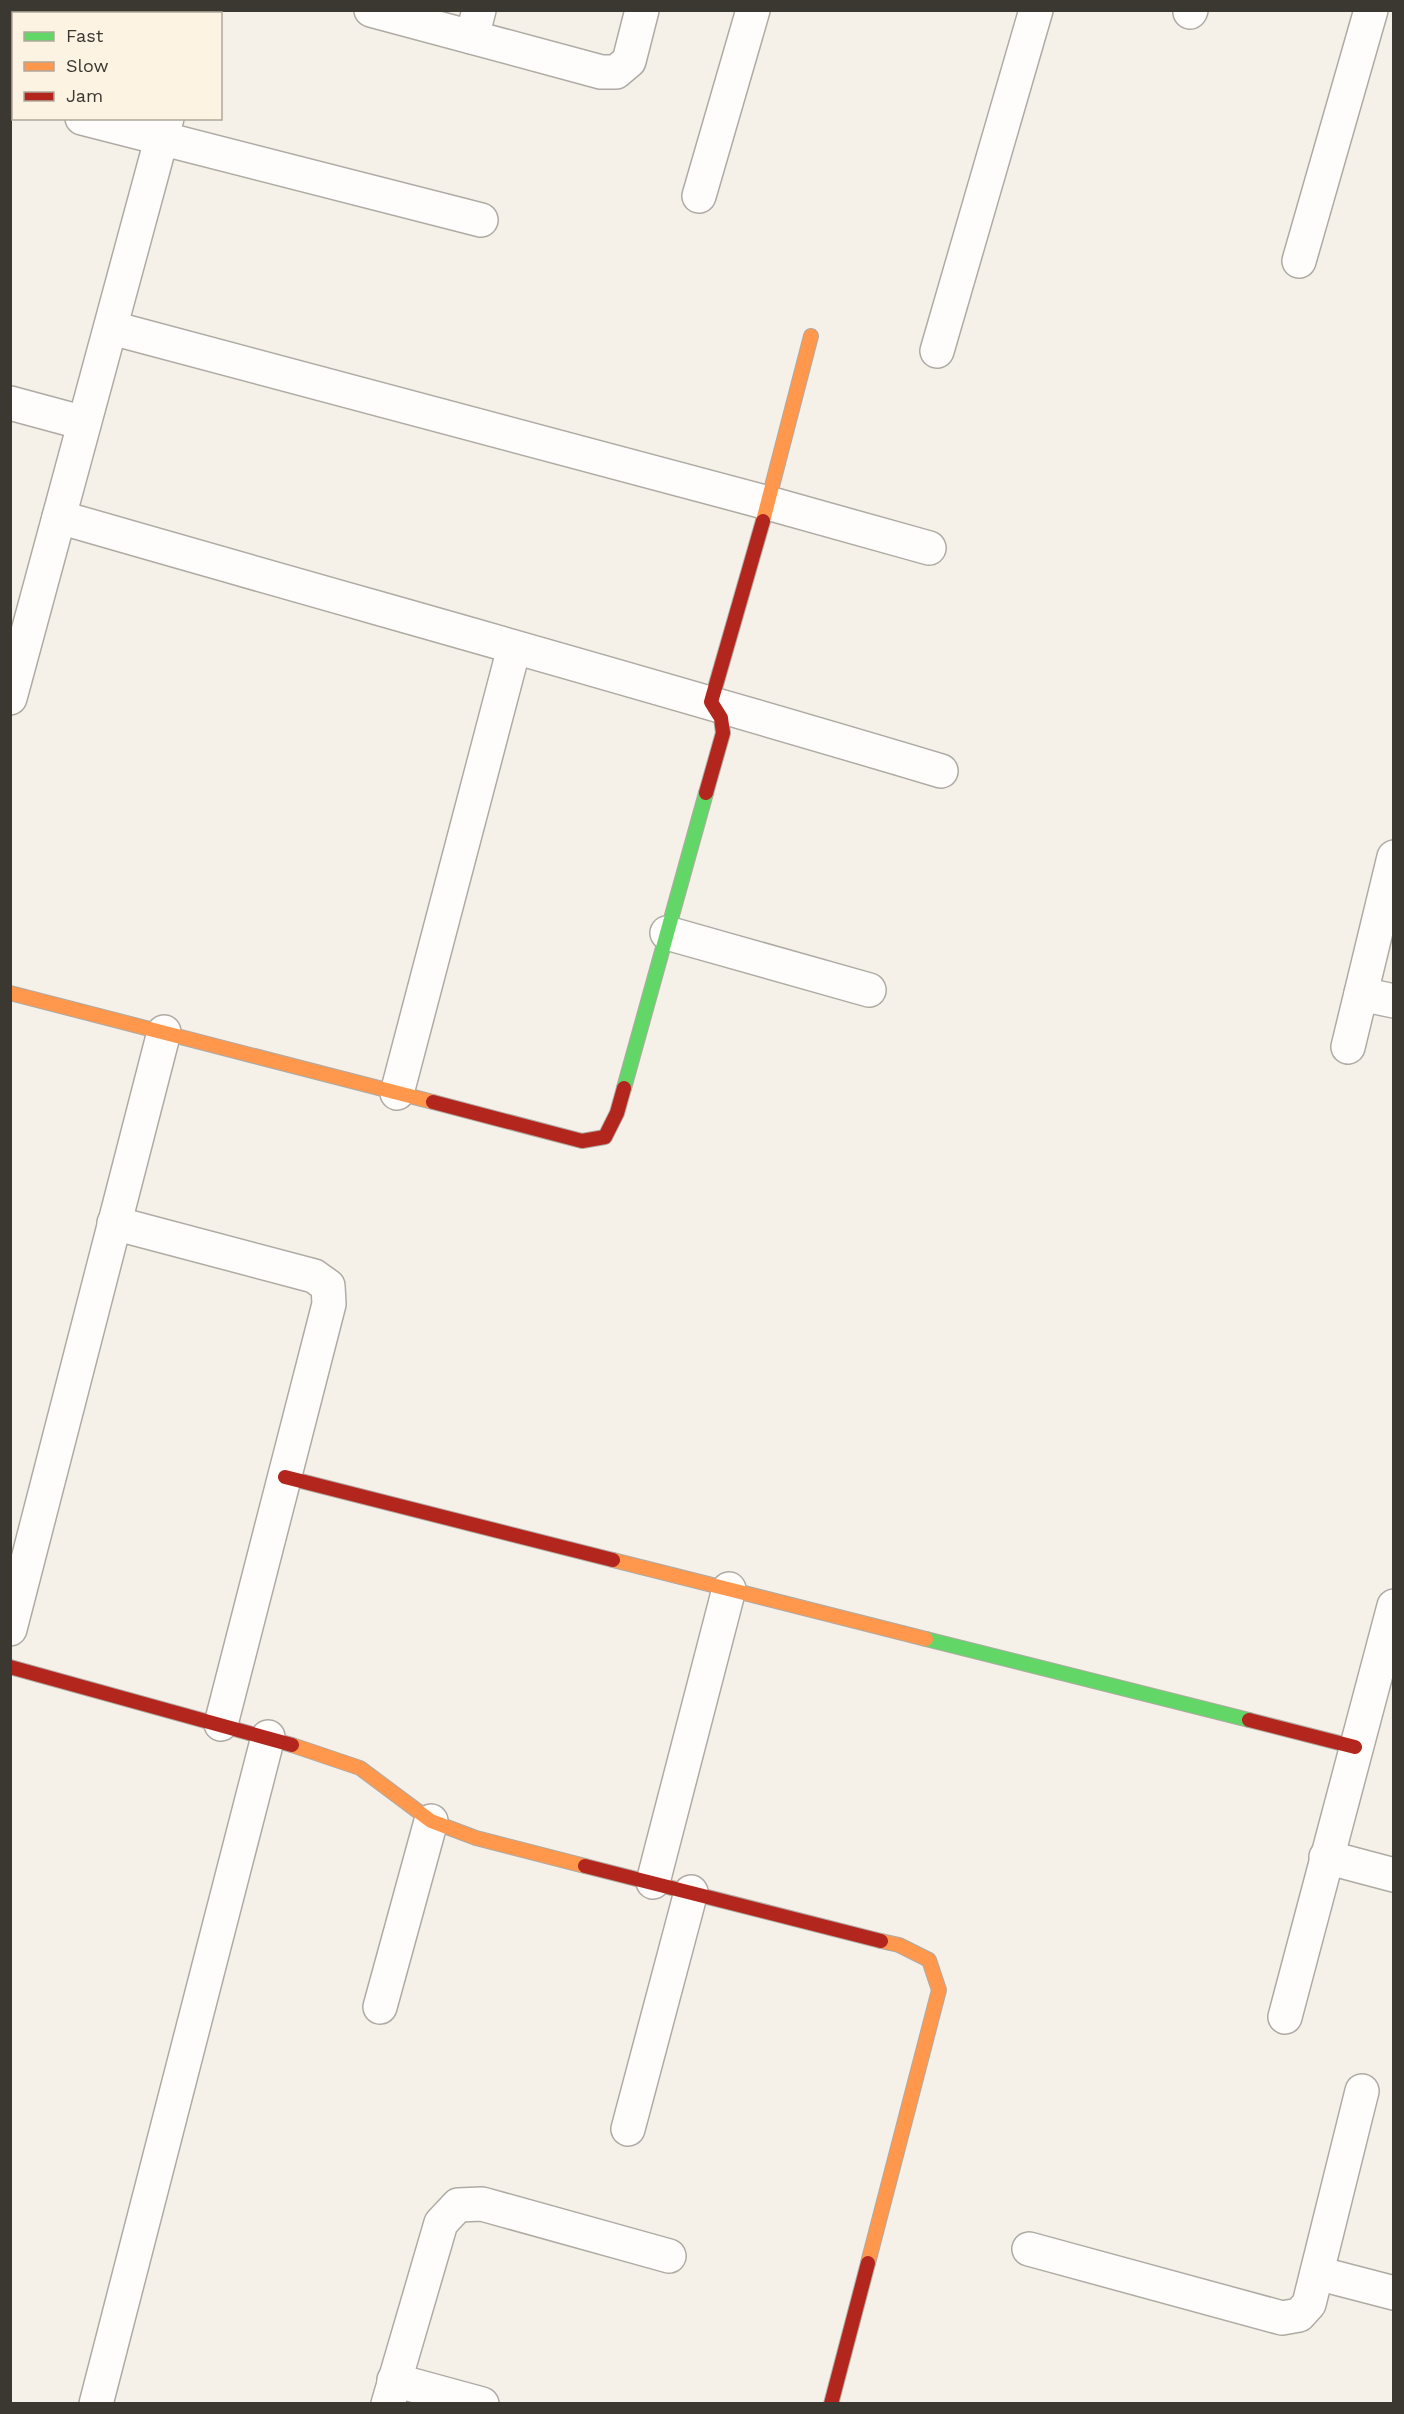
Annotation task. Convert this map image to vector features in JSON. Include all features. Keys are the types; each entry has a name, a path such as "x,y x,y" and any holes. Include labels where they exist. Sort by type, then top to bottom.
{"street":[{"path":"388,13 475,24 601,72 616,72 629,61 642,10"},
{"path":"699,196 753,10"},
{"path":"937,351 1036,10"},
{"path":"1299,261 1371,10"},
{"path":"97,120 164,129 481,220"},
{"path":"10,698 164,129"},
{"path":"112,328 929,548"},
{"path":"10,993 582,1141 605,1137 617,1113 723,733 721,718 711,702 768,503 811,336"},
{"path":"10,403 84,423"},
{"path":"59,517 514,648 711,702 941,771"},
{"path":"397,1093 514,648"},
{"path":"1348,1047 1394,857"},
{"path":"668,933 869,990"},
{"path":"1361,994 1394,1001"},
{"path":"10,1629 164,1032"},
{"path":"114,1223 314,1276 328,1286 329,1304 221,1724"},
{"path":"285,1477 1355,1747"},
{"path":"652,1882 729,1589"},
{"path":"1285,2017 1394,1606"},
{"path":"10,1667 268,1737 360,1768 431,1821 476,1838 899,1945 929,1960 939,1990 831,2403"},
{"path":"96,2403 268,1737"},
{"path":"380,2007 431,1821"},
{"path":"1326,1857 1394,1875"},
{"path":"628,2129 691,1892"},
{"path":"1029,2249 1282,2318 1299,2315 1309,2304 1362,2091"},
{"path":"482,2403 391,2391 441,2223 458,2205 482,2204 669,2256"},
{"path":"1317,2273 1394,2293"}],"traffic: fast":[{"path":"624,1088 706,793"},
{"path":"926,1639 1249,1720"}],"traffic: slow":[{"path":"763,521 811,336"},
{"path":"10,993 433,1102"},
{"path":"613,1560 926,1639"},
{"path":"292,1745 360,1768 431,1821 476,1838 585,1866"},
{"path":"868,2263 939,1990 929,1960 899,1945 881,1941"}],"traffic: jam":[{"path":"706,793 723,733 721,718 711,702 763,521"},
{"path":"433,1102 582,1141 605,1137 617,1113 624,1088"},
{"path":"285,1477 613,1560"},
{"path":"10,1667 292,1745"},
{"path":"1249,1720 1355,1747"},
{"path":"585,1866 881,1941"},
{"path":"831,2404 868,2263"}]}
